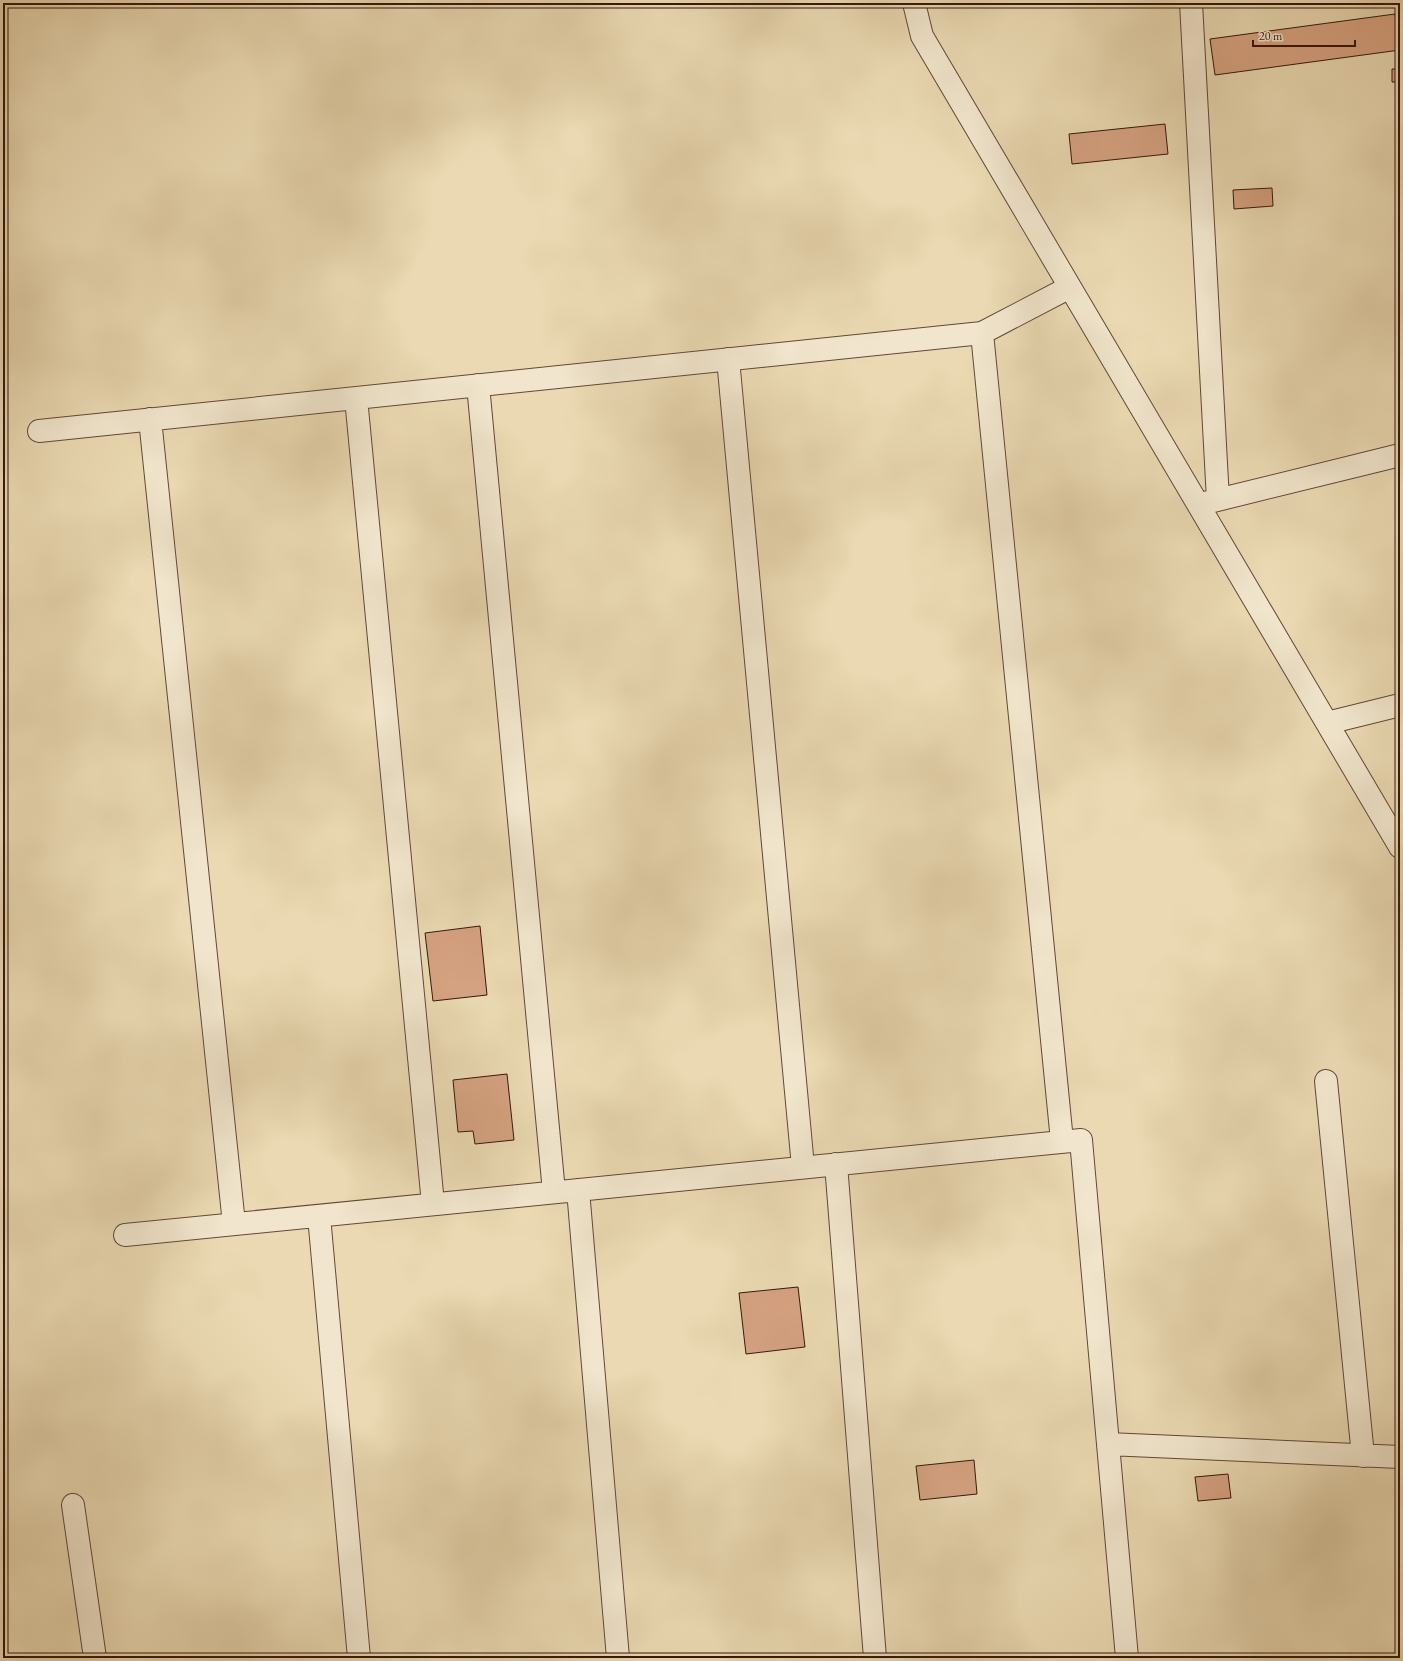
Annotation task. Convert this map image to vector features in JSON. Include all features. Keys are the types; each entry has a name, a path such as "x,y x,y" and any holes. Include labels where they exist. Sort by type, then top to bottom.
{"street":[{"path":"914,3 922,36 1070,287 1208,503 1327,722 1400,847"},
{"path":"1191,3 1208,503"},
{"path":"38,431 982,334 1070,287"},
{"path":"982,334 1062,1141"},
{"path":"728,359 803,1167"},
{"path":"478,385 554,1192"},
{"path":"356,398 433,1204"},
{"path":"150,419 234,1224"},
{"path":"1208,503 1400,455"},
{"path":"1327,722 1400,704"},
{"path":"1326,1081 1363,1456"},
{"path":"125,1235 1081,1140 1128,1658"},
{"path":"836,1164 874,1658"},
{"path":"578,1190 618,1658"},
{"path":"319,1216 359,1658"},
{"path":"1108,1444 1400,1457"},
{"path":"73,1505 95,1658"}],"building":[{"path":"1395,14 1400,50 1215,75 1210,39"},
{"path":"1392,69 1400,69 1400,82 1392,82"},
{"path":"1165,124 1168,154 1072,164 1069,134"},
{"path":"1272,188 1273,206 1234,209 1233,190"},
{"path":"480,926 487,995 433,1001 425,933"},
{"path":"507,1074 514,1140 475,1144 473,1131 458,1132 453,1080"},
{"path":"798,1287 805,1347 746,1354 739,1293"},
{"path":"974,1460 977,1494 920,1500 916,1466"},
{"path":"1228,1474 1231,1498 1198,1501 1195,1477"}]}
